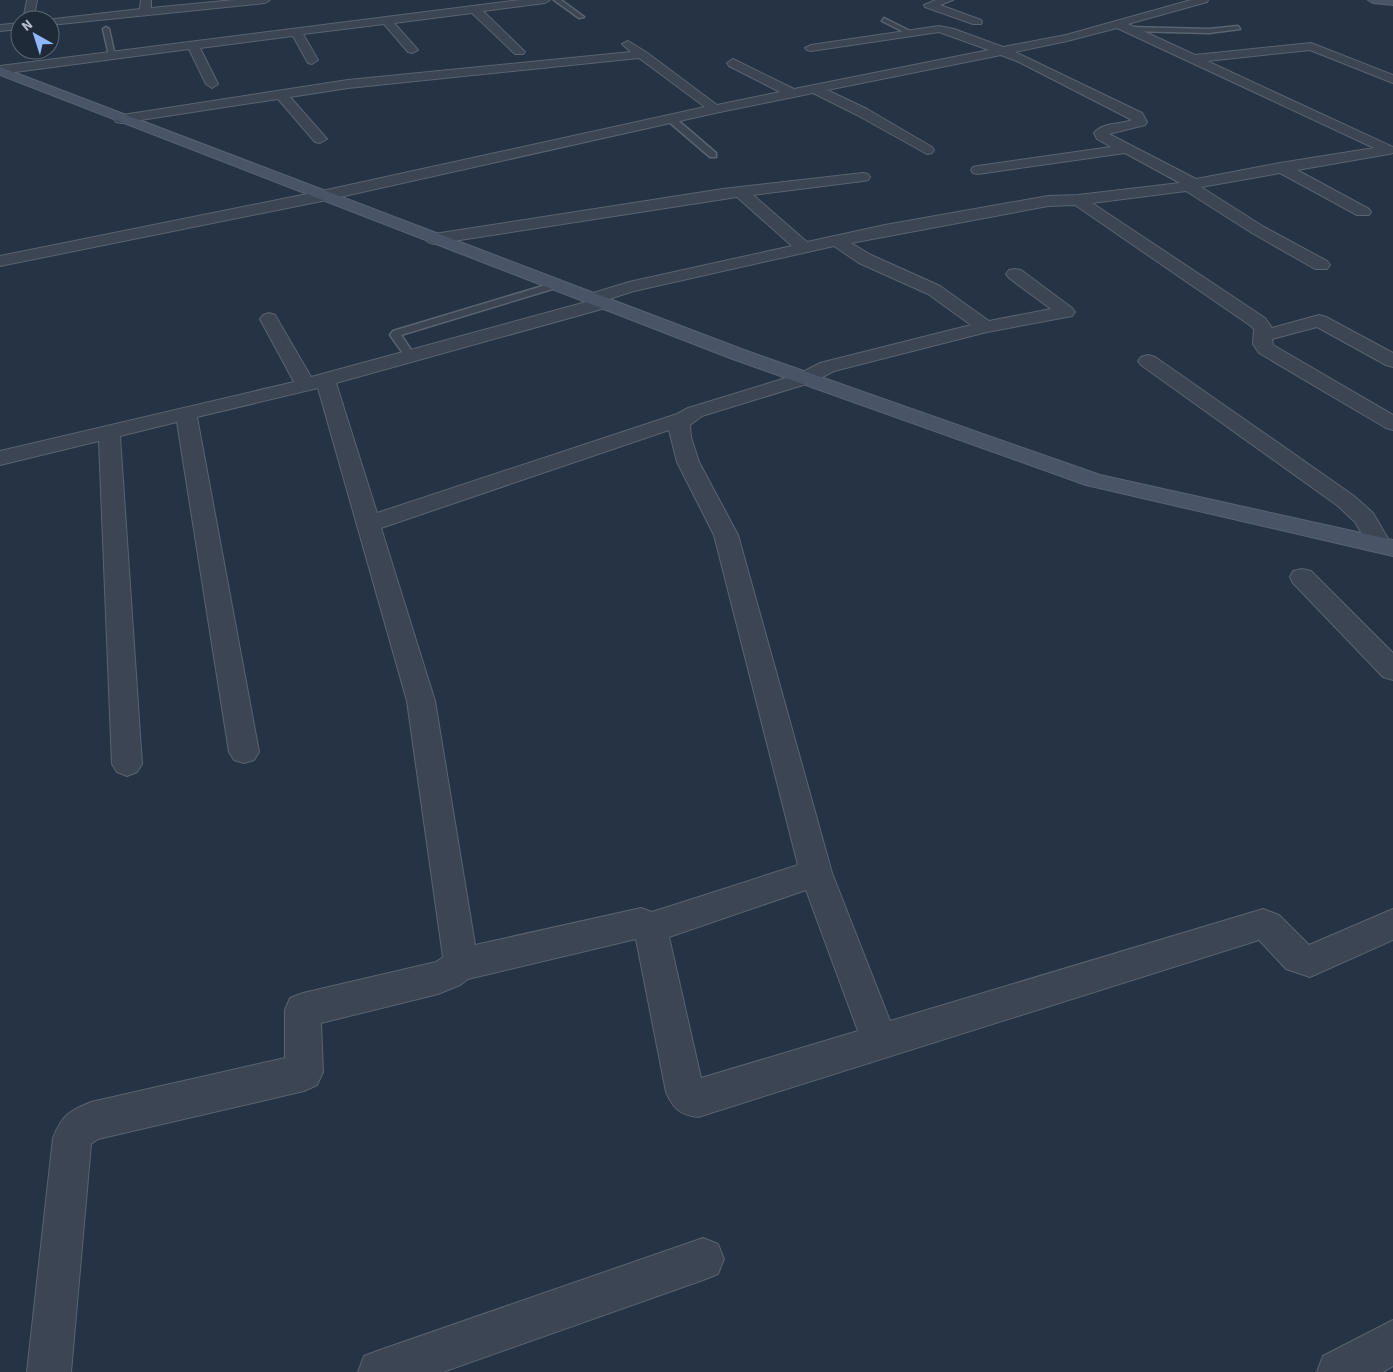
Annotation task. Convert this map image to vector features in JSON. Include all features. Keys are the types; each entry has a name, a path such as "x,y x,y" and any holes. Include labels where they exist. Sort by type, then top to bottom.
{"street":[{"path":"145,12 146,0"},
{"path":"60,21 145,12 221,9 265,0"},
{"path":"0,71 386,20 407,14 475,9 500,3 545,0"},
{"path":"948,0 929,5 979,22"},
{"path":"0,261 322,196 792,93 1123,27 1204,0"},
{"path":"1373,0 1393,2"},
{"path":"475,9 519,52"},
{"path":"386,20 412,50"},
{"path":"1123,27 1387,147"},
{"path":"811,48 944,29 1022,59 1137,116 1140,122 1134,125 1109,129 1101,133 1102,136 1125,149"},
{"path":"296,32 312,60"},
{"path":"625,42 716,109"},
{"path":"193,45 212,84"},
{"path":"1194,59 1311,46 1393,79"},
{"path":"121,119 348,84 642,54"},
{"path":"733,63 792,93"},
{"path":"0,71 598,301 806,378 1094,480 1386,546"},
{"path":"814,89 862,112 927,150"},
{"path":"281,94 320,139"},
{"path":"0,458 109,433 411,357 598,301 629,286 885,230 1048,201 1078,200 1191,185 1387,147"},
{"path":"978,170 1125,149 1132,150 1191,185 1258,230 1321,265"},
{"path":"1280,167 1363,212"},
{"path":"434,239 741,192 862,177"},
{"path":"741,192 804,248"},
{"path":"1078,200 1258,322 1263,328 1262,344 1266,349 1393,424"},
{"path":"837,241 866,259 934,290 986,327"},
{"path":"368,524 684,418 695,412 806,378 827,367 986,327 1066,312 1015,274"},
{"path":"269,319 315,382 368,524 421,701 460,957 463,962"},
{"path":"1262,336 1319,321 1393,361"},
{"path":"1148,361 1346,501 1365,518 1386,546"},
{"path":"186,414 244,752"},
{"path":"684,418 679,425 680,438 688,462 726,535 816,873 880,1042"},
{"path":"109,433 127,764"},
{"path":"1302,577 1393,670"},
{"path":"49,1372 72,1138 78,1128 91,1121 304,1072 303,1010 438,978 448,974 463,962 468,963 641,923 650,928 816,873"},
{"path":"650,928 685,1092 690,1097 698,1098 1263,924 1298,958 1310,961 1393,924"},
{"path":"380,1372 703,1259"},
{"path":"1339,1372 1393,1342"}],"lane":[{"path":"557,0 581,17"},
{"path":"884,20 912,34"},
{"path":"1123,27 1209,31 1238,28"},
{"path":"106,29 112,56"},
{"path":"671,119 713,154"},
{"path":"411,357 395,335 397,333 556,285"}]}
